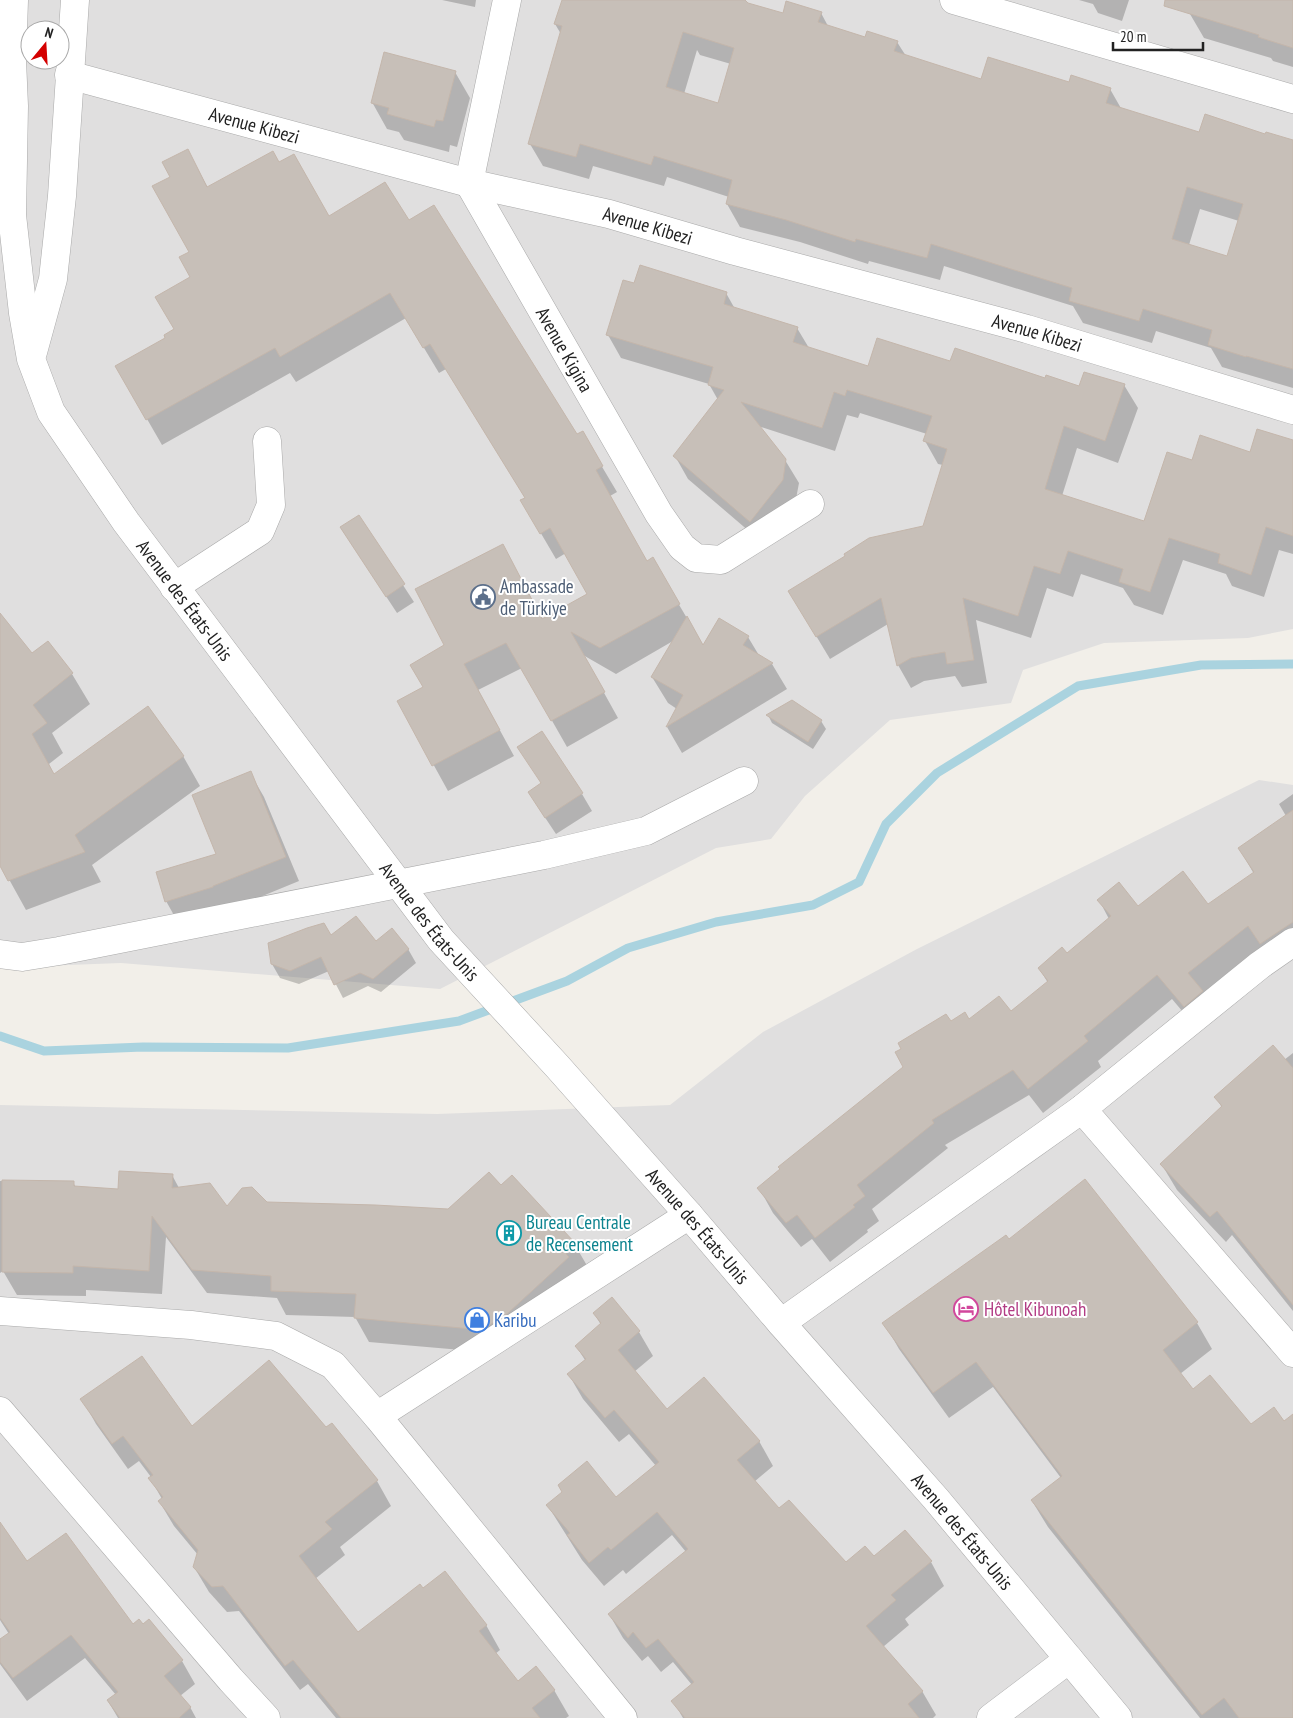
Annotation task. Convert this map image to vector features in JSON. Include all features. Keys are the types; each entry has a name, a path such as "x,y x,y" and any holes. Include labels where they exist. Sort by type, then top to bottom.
{"street":[{"name":"Avenue des États-Unis","path":"14,0 12,60 7,107 12,215 23,314 31,359 51,412 126,522 440,940 557,1066 689,1215 936,1499 1118,1718"},
{"path":"31,359 53,279 62,196 75,0"},
{"path":"469,183 508,0"},
{"path":"954,0 1293,98"},
{"name":"Avenue Kibezi","path":"69,75 469,183 609,214 735,251 1027,329 1293,410"},
{"name":"Avenue Kigina","path":"469,183 659,514 682,547 696,558 721,560 810,504"},
{"path":"174,587 260,531 271,506 266,441"},
{"path":"0,954 22,957 59,951 544,855 646,831 744,781"},
{"path":"781,1323 1082,1109 1260,965 1293,942"},
{"path":"1082,1109 1293,1353"},
{"path":"377,1416 689,1215"},
{"path":"0,1311 191,1325 276,1336 333,1365 377,1416 623,1718"},
{"path":"0,1411 231,1680 266,1718"},
{"path":"990,1718 1068,1659"}],"shaded area":[{"path":"0,0 1293,0 1293,629 1248,638 1104,643 1023,670 1011,703 890,720 805,796 771,839 716,848 440,989 121,963 16,967 0,961"},
{"path":"1259,780 1293,785 1293,1718 0,1718 0,1105 437,1114 670,1105 763,1032 917,949"}],"building":[{"path":"562,0 745,0 748,3 783,13 786,1 822,12 818,22 865,37 867,31 898,41 894,51 981,79 988,57 1069,82 1071,75 1111,88 1106,103 1199,132 1205,114 1265,134 1266,132 1293,140 1293,369 1208,345 1212,330 1143,309 1139,321 1069,301 1072,288 931,244 927,258 856,239 855,242 786,220 726,204 732,180 654,156 651,165 580,144 576,157 528,144 562,26 554,24","holes":["683,32 734,48 718,103 666,87","1187,187 1243,204 1227,256 1172,239"]},
{"path":"1165,0 1293,0 1293,48 1258,37 1259,35 1164,6"},
{"path":"384,52 456,71 443,121 436,120 434,127 387,114 389,108 371,103"},
{"path":"188,149 207,187 273,151 279,162 294,154 329,216 385,182 409,220 434,205 577,434 583,431 603,466 596,470 647,561 653,557 680,604 600,648 571,632 605,692 551,721 506,643 464,664 500,730 432,766 397,701 423,687 410,665 444,645 415,589 503,544 542,619 587,594 550,528 540,534 520,500 525,498 430,344 423,348 390,293 280,357 275,348 146,420 115,366 165,338 164,335 174,329 155,297 190,277 179,257 189,252 152,186 170,177 162,162"},
{"path":"640,265 727,292 724,304 798,327 793,342 868,366 877,338 950,361 955,348 1045,378 1046,375 1079,386 1084,372 1125,384 1105,441 1064,426 1045,489 1144,521 1167,452 1192,460 1200,435 1250,452 1257,429 1293,440 1293,536 1266,527 1251,575 1218,563 1220,554 1169,538 1150,592 1119,582 1123,569 1068,551 1060,574 1034,566 1018,616 963,598 974,660 947,664 945,652 911,658 897,666 881,598 816,637 788,591 845,556 844,554 869,538 923,526 947,449 923,441 932,416 847,390 845,396 834,392 822,428 741,402 786,459 783,480 750,522 673,456 724,390 708,385 713,367 606,335 623,280 634,283"},
{"path":"359,515 405,584 386,597 340,527"},
{"path":"0,613 32,653 48,641 73,673 33,705 47,723 32,734 54,774 148,706 184,756 75,835 85,852 8,881 0,866"},
{"path":"687,616 703,645 719,618 749,636 743,645 773,663 666,727 683,695 651,677"},
{"path":"792,700 822,720 808,742 766,715"},
{"path":"542,731 583,793 545,818 528,792 541,783 517,747"},
{"path":"251,771 286,857 213,887 165,902 156,872 216,854 192,795"},
{"path":"1293,810 1293,922 1260,944 1248,926 1188,973 1203,991 1184,1007 1157,975 1084,1036 1088,1041 1028,1089 1013,1070 932,1120 934,1123 857,1185 865,1196 853,1205 855,1207 815,1238 797,1215 786,1223 757,1188 780,1169 778,1167 903,1067 895,1052 901,1049 898,1043 946,1014 951,1021 965,1012 969,1019 999,996 1011,1011 1048,981 1038,968 1062,947 1067,953 1111,916 1097,900 1119,882 1138,906 1183,871 1208,904 1254,872 1238,848"},
{"path":"356,916 376,941 392,928 409,949 373,979 360,973 334,985 321,957 290,971 271,964 268,943 324,923 331,935"},
{"path":"1273,1045 1293,1068 1293,1305 1217,1211 1210,1217 1160,1164 1222,1106 1214,1097"},
{"path":"119,1171 173,1174 172,1188 210,1183 227,1206 242,1188 252,1187 267,1202 448,1209 489,1172 501,1185 512,1175 576,1244 566,1254 569,1257 508,1313 482,1330 354,1318 356,1294 271,1291 271,1276 192,1270 152,1216 149,1271 73,1266 73,1273 2,1272 2,1180 74,1181 74,1186 118,1189"},
{"path":"1085,1179 1198,1322 1163,1350 1193,1389 1210,1375 1251,1424 1274,1407 1284,1421 1293,1414 1293,1718 1239,1718 1224,1698 1202,1715 1031,1500 1062,1476 976,1362 933,1393 882,1323 1006,1235 1009,1239"},
{"path":"612,1297 640,1331 618,1350 667,1409 704,1377 760,1441 737,1460 779,1508 789,1500 846,1562 865,1546 874,1556 905,1530 932,1561 891,1595 896,1600 866,1626 923,1691 908,1704 919,1718 685,1718 671,1701 694,1682 658,1639 646,1648 633,1632 628,1638 608,1614 688,1549 657,1512 611,1550 608,1547 589,1563 567,1535 570,1533 546,1505 562,1492 558,1485 587,1461 616,1497 659,1462 614,1410 605,1418 567,1374 586,1359 575,1346 601,1323 593,1313"},
{"path":"142,1356 192,1426 269,1360 326,1427 332,1423 378,1480 325,1522 332,1529 299,1556 358,1632 420,1584 423,1588 445,1571 487,1625 479,1631 518,1681 536,1666 555,1690 532,1708 540,1718 341,1718 293,1660 285,1666 223,1586 212,1587 193,1567 198,1550 158,1501 163,1497 148,1478 153,1475 123,1436 112,1444 80,1399"},
{"path":"0,1522 27,1561 66,1533 133,1624 139,1619 143,1624 149,1619 183,1660 164,1676 191,1707 179,1718 120,1718 107,1700 118,1692 71,1635 13,1678 0,1662 0,1639 10,1632 0,1618"}],"waterway":[{"path":"0,1036 44,1051 143,1047 288,1048 459,1021 567,981 628,948 716,922 813,905 859,882 886,824 937,773 1078,686 1201,665 1293,664"}],"place":[{"name":"Ambassade de Türkiye","path":"483,597"},
{"name":"Bureau Centrale de Recensement","path":"509,1233"},
{"name":"Hôtel Kibunoah","path":"966,1309"},
{"name":"Karibu","path":"477,1320"}]}
